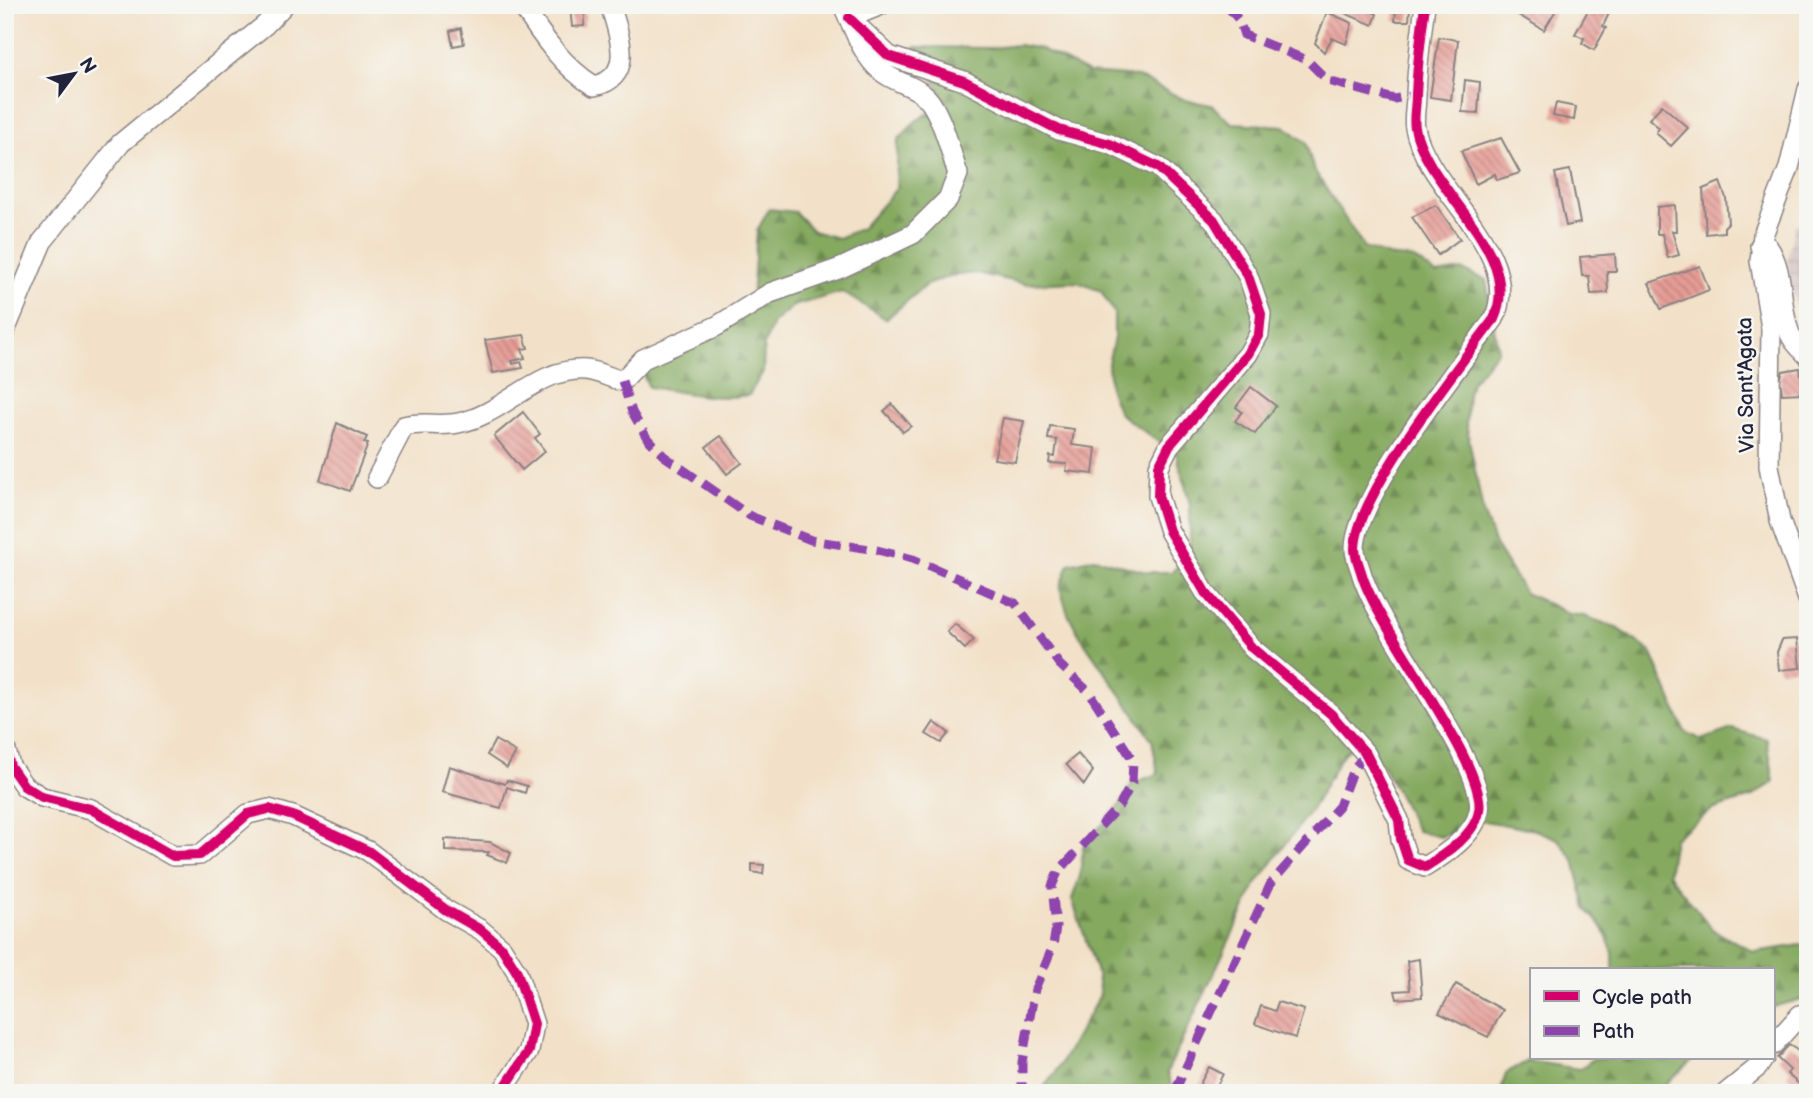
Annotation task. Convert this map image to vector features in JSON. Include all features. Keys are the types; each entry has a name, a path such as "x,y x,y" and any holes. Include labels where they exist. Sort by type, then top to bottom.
{"street":[{"path":"5,331 41,242 121,143 265,25 284,5"},
{"path":"522,5 564,61 594,86 606,83 615,76 621,65 622,44 610,5"},
{"path":"846,12 881,5"},
{"path":"846,12 889,56 964,81 1059,130 1110,144 1158,167 1213,220 1248,276 1261,314 1259,334 1248,354 1169,446 1159,466 1158,496 1169,531 1205,592 1252,648 1331,714 1366,754 1399,821 1408,860 1425,867 1446,854 1465,834 1479,812 1479,788 1464,755 1385,627 1367,591 1355,550 1361,520 1414,426 1494,319 1500,305 1501,290 1491,255 1429,166 1415,128 1416,66 1425,5"},
{"path":"377,478 404,426 419,422 457,424 488,413 541,379 585,370 622,381 643,359 717,326 770,293 841,268 913,234 948,199 958,174 940,121 930,101 919,90 880,70 862,45 846,12"},
{"name":"Via Sant'Agata","path":"1808,89 1789,168 1771,207 1760,246 1771,328 1769,466 1780,521 1808,599"},
{"path":"1760,246 1768,247 1776,260 1781,303 1791,337 1808,356"},
{"path":"5,747 10,766 24,786 43,797 91,809 173,856 200,855 248,814 269,809 293,816 368,851 446,910 481,930 502,948 517,972 534,1024 529,1051 501,1093"},
{"path":"1774,1044 1800,1015 1808,1013"},
{"path":"1726,1093 1763,1060"}],"shaded area":[{"path":"1808,221 1807,343 1791,287 1787,260 1795,225"}],"green space":[{"path":"1018,45 1042,49 1088,73 1138,77 1185,100 1211,105 1232,123 1284,126 1306,142 1313,168 1364,248 1388,256 1414,259 1436,274 1462,270 1486,280 1498,350 1472,382 1468,393 1466,423 1483,512 1495,545 1525,593 1569,614 1584,616 1619,629 1651,652 1685,732 1701,740 1732,729 1767,739 1774,782 1751,797 1712,810 1674,838 1668,874 1713,930 1754,952 1808,944 1808,997 1774,1007 1774,968 1613,968 1613,953 1603,928 1586,909 1574,860 1558,839 1535,830 1484,821 1441,837 1417,831 1383,765 1351,747 1343,754 1312,808 1255,886 1167,1072 1174,1093 1039,1093 1056,1072 1100,995 1096,970 1072,899 1080,876 1083,846 1120,805 1132,783 1158,774 1152,740 1080,636 1068,614 1060,588 1069,564 1095,558 1146,572 1172,572 1190,554 1190,505 1177,455 1119,413 1110,390 1108,363 1114,338 1114,313 1101,291 1077,282 1026,284 976,273 950,276 926,285 886,319 842,292 793,306 773,323 764,346 763,372 749,395 712,396 649,387 638,365 751,312 757,231 769,209 795,212 813,231 838,238 862,228 896,189 898,140 916,121 946,102 915,47 991,48"},
{"path":"1591,1060 1693,1060 1656,1093 1500,1093 1506,1073 1528,1061 1580,1069"}],"building":[{"path":"1333,5 1373,5 1370,11 1377,14 1373,25 1332,8"},
{"path":"1517,5 1559,5 1544,30 1513,12"},
{"path":"1591,5 1613,5 1603,26 1606,28 1594,50 1582,43 1584,38 1575,34"},
{"path":"575,6 585,15 584,26 572,27 570,7"},
{"path":"1396,7 1410,8 1409,21 1395,21"},
{"path":"1327,12 1352,23 1346,44 1332,38 1324,52 1315,43"},
{"path":"461,28 464,44 453,46 450,31"},
{"path":"1439,37 1458,40 1451,100 1430,97"},
{"path":"1465,80 1480,82 1478,113 1462,112"},
{"path":"1556,103 1576,107 1574,120 1553,116"},
{"path":"1662,105 1688,128 1671,146 1656,133 1659,128 1649,119"},
{"path":"1501,138 1520,173 1497,180 1495,174 1476,184 1461,151"},
{"path":"1570,170 1580,223 1566,226 1555,173"},
{"path":"1720,182 1726,198 1728,223 1724,232 1706,234 1703,189"},
{"path":"1436,205 1460,239 1438,255 1412,217"},
{"path":"1675,205 1676,231 1672,231 1679,255 1668,258 1662,234 1657,234 1657,207"},
{"path":"1615,254 1616,271 1607,271 1608,293 1591,294 1589,276 1582,276 1580,257"},
{"path":"1700,266 1709,290 1661,309 1649,283"},
{"path":"524,335 528,348 522,349 525,358 512,361 513,364 521,362 523,368 493,373 485,340"},
{"path":"1800,368 1803,393 1782,394 1780,380 1783,371"},
{"path":"1251,387 1276,406 1255,434 1235,421 1242,412 1236,407"},
{"path":"892,404 911,426 903,432 884,411"},
{"path":"523,412 540,434 535,438 545,451 522,470 494,436"},
{"path":"1003,418 1024,421 1015,462 994,459"},
{"path":"337,423 367,437 364,443 368,444 350,491 320,480"},
{"path":"1050,426 1074,429 1072,445 1096,448 1093,474 1066,471 1067,464 1049,463 1050,456 1055,457 1057,440 1048,439"},
{"path":"721,436 742,463 727,474 706,447"},
{"path":"955,624 974,640 965,649 947,632"},
{"path":"1797,639 1800,668 1779,670 1777,652 1782,640"},
{"path":"934,722 949,733 941,743 926,734"},
{"path":"495,740 516,752 507,768 487,755"},
{"path":"1078,754 1093,771 1084,785 1066,764"},
{"path":"449,766 505,784 507,780 527,786 525,793 507,787 501,808 442,792"},
{"path":"445,839 490,842 511,853 507,863 487,855 489,852 445,851"},
{"path":"752,864 764,865 763,874 752,872"},
{"path":"1419,959 1422,997 1397,999 1395,991 1410,990 1407,961"},
{"path":"1456,984 1503,1010 1488,1037 1439,1013"},
{"path":"1278,1002 1304,1010 1295,1038 1255,1024 1261,1006 1275,1011"},
{"path":"1789,1045 1808,1057 1808,1086 1805,1089 1787,1074 1790,1070 1777,1058"},
{"path":"1209,1067 1223,1074 1213,1093 1195,1093"}],"marked path":[{"path":"1226,5 1239,20 1244,35 1307,60 1328,81 1394,99 1416,95"},
{"path":"622,381 632,412 647,438 664,456 750,516 811,540 877,550 913,559 1015,603 1059,664 1089,692 1133,760 1132,783 1120,805 1058,872 1052,886 1056,927 1053,946 1035,989 1022,1062 1022,1093"},
{"path":"1174,1093 1271,883 1339,806 1353,769 1366,754"}],"cycle path":[{"path":"849,18 889,56 964,81 1059,130 1110,144 1158,167 1214,220 1248,276 1261,314 1259,334 1248,354 1169,446 1159,466 1158,496 1169,531 1205,592 1252,648 1331,714 1366,754 1399,820 1401,839 1408,860 1425,867 1458,844 1472,828 1479,811 1477,790 1451,732 1373,600 1355,549 1360,526 1372,497 1390,465 1435,398 1494,319 1500,294 1496,269 1486,246 1423,152 1415,128 1417,73 1425,5"},
{"path":"5,747 10,766 24,786 42,797 91,809 173,856 200,855 248,814 269,809 293,816 368,851 446,910 481,930 502,948 517,972 534,1024 529,1051 501,1093"}]}
